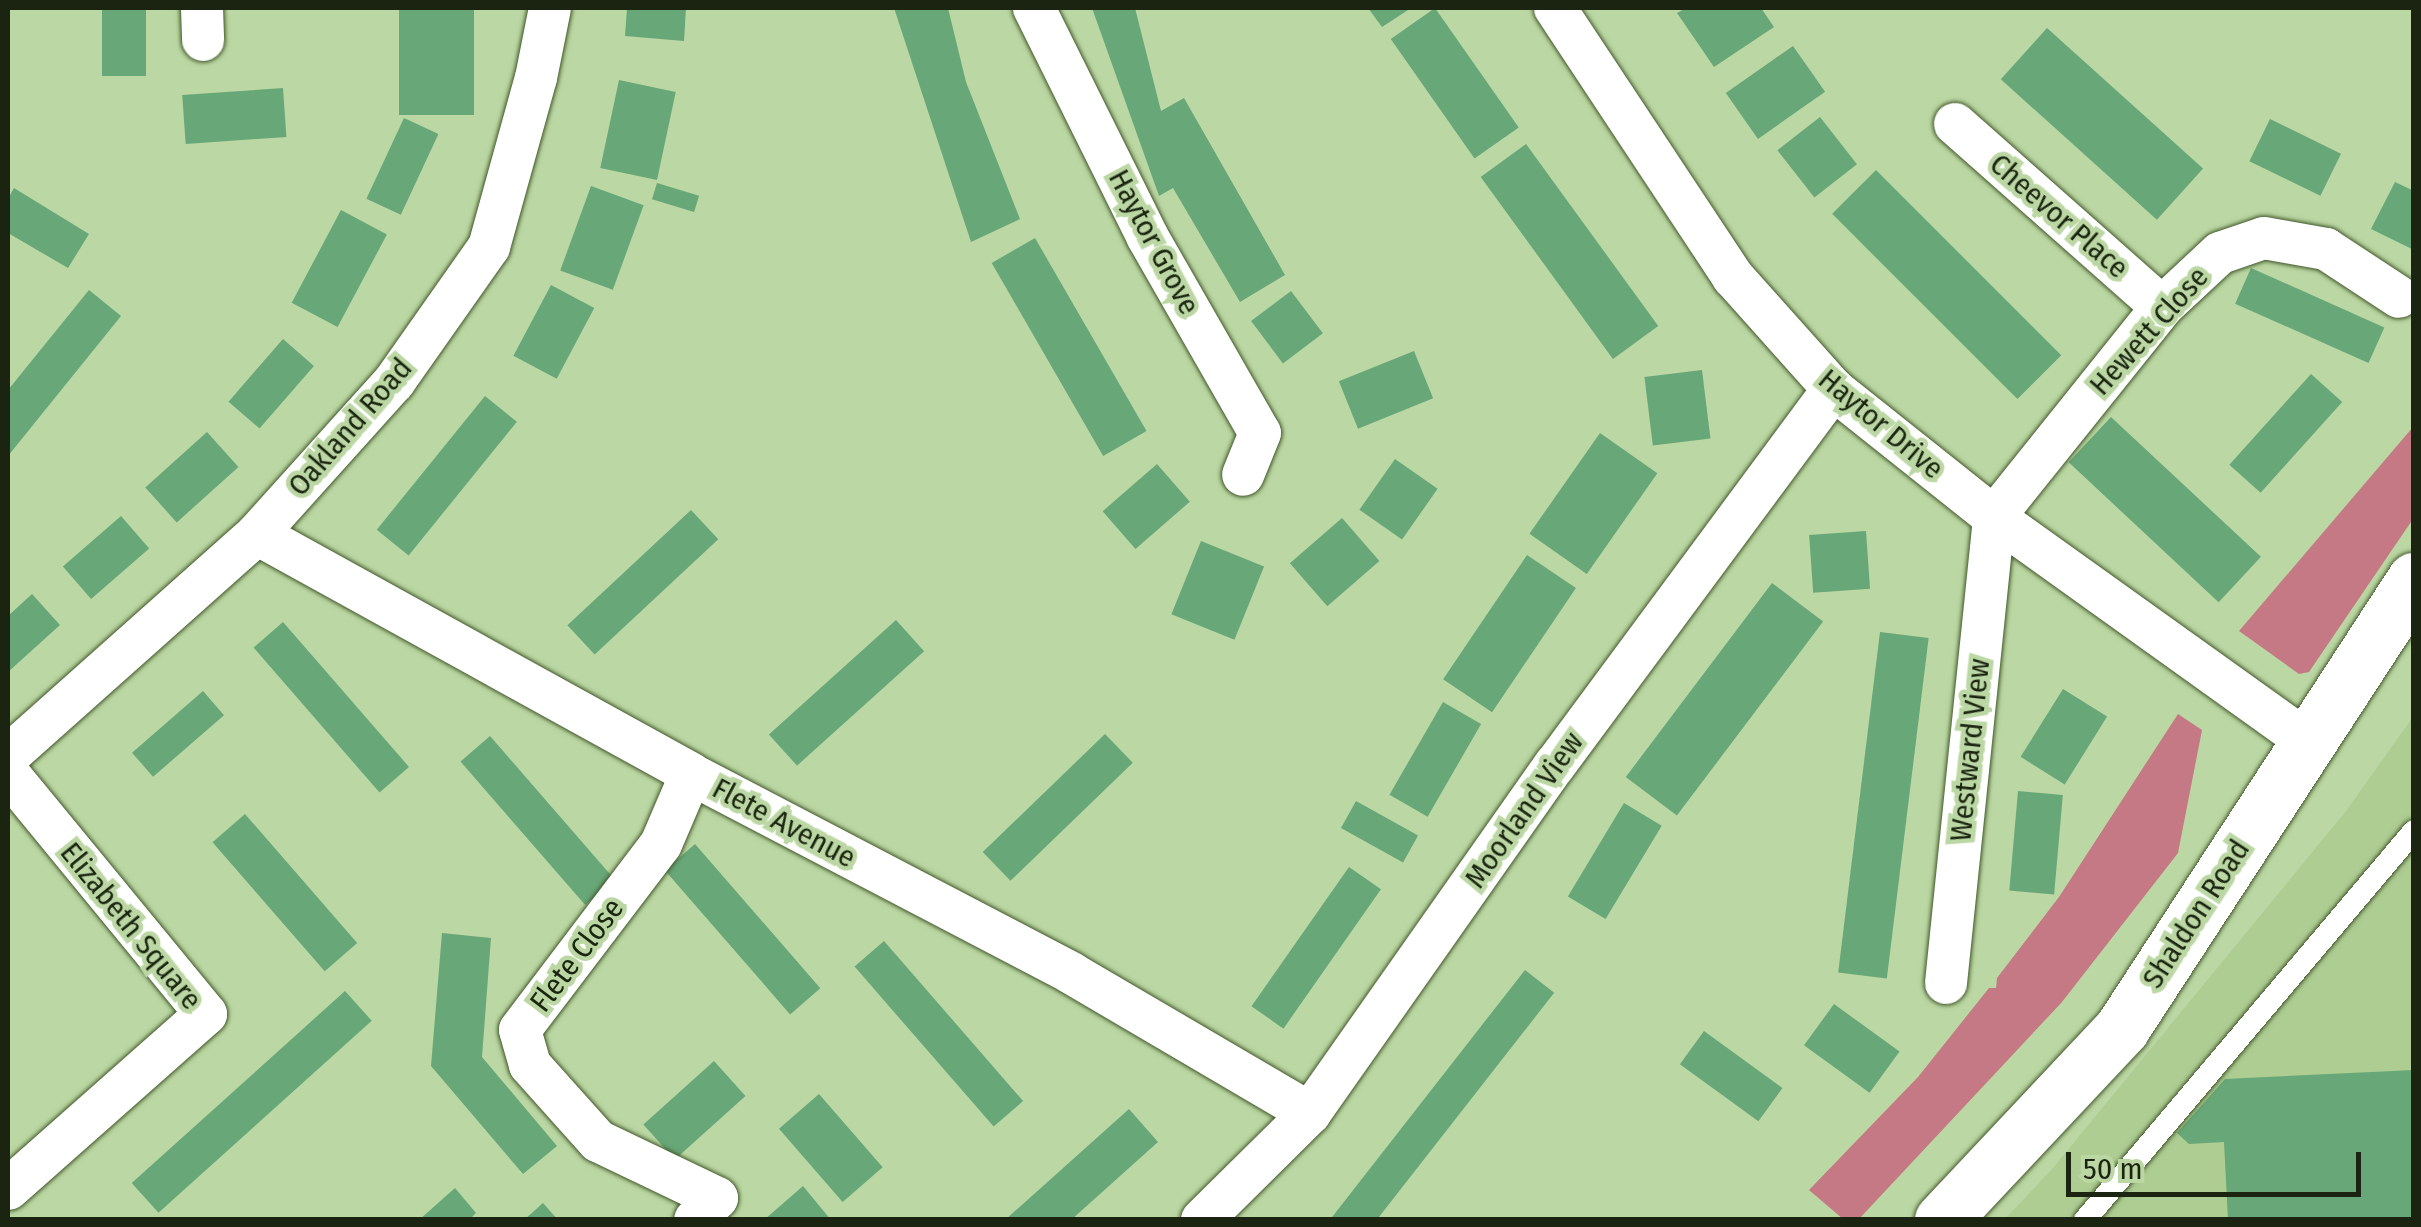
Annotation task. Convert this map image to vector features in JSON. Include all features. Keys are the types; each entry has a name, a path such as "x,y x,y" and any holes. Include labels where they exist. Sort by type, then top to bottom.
{"street":[{"name":"Oakland Road","path":"8,756 257,534 394,382 490,247 536,78 550,8"},
{"name":"Haytor Grove","path":"1034,8 1147,236 1260,433 1243,475"},
{"name":"Haytor Drive","path":"1555,8 1733,277 1833,389 1994,518 2308,742"},
{"name":"Cheevor Place","path":"1955,124 2162,307"},
{"name":"Hewett Close","path":"1994,518 2162,307 2220,253 2264,238 2326,249 2399,297"},
{"name":"Moorland View","path":"1202,1220 1310,1113 1555,765 1833,389"},
{"name":"Westward View","path":"1946,983 1994,518"},
{"name":"Flete Avenue","path":"257,534 691,774 1071,974 1310,1113"},
{"name":"Shaldon Road","path":"1942,1220 2122,1028 2414,580"},
{"name":"Elizabeth Square","path":"8,773 206,1014 8,1189"},
{"name":"Flete Close","path":"691,774 661,844 520,1030 530,1065 598,1141 716,1198 694,1220"}],"lane":[{"path":"2085,1220 2414,831"}],"shaded area":[{"path":"2413,427 2413,519 2309,672 2299,674 2239,631"},
{"path":"2178,714 2202,730 2178,853 2062,1002 1859,1219 1843,1219 1809,1190 1918,1077 1989,988 1996,988 1997,978 2059,897"},
{"path":"2413,717 2413,1219 2004,1220 2053,1168 2346,811"}],"building":[{"path":"102,8 146,8 146,76 102,76"},
{"path":"399,8 474,8 474,115 399,115"},
{"path":"627,8 686,8 684,41 625,36"},
{"path":"894,8 948,8 966,82 1020,219 971,242"},
{"path":"1092,8 1135,8 1161,111 1184,98 1285,275 1240,302 1173,188 1159,196"},
{"path":"1368,8 1411,8 1382,27"},
{"path":"1435,8 1519,128 1475,159 1391,39"},
{"path":"1686,8 1761,8 1774,27 1714,67 1677,13"},
{"path":"2047,28 2203,169 2157,220 2001,79"},
{"path":"1793,46 1825,92 1758,139 1726,93"},
{"path":"619,80 676,92 657,180 600,168"},
{"path":"283,88 286,137 186,144 182,95"},
{"path":"1820,117 1857,164 1814,198 1777,150"},
{"path":"404,118 438,134 401,215 366,199"},
{"path":"2270,119 2341,154 2320,196 2249,161"},
{"path":"1526,144 1658,326 1613,359 1481,177"},
{"path":"1876,170 2061,355 2017,399 1832,214"},
{"path":"2395,182 2414,191 2414,250 2371,229"},
{"path":"657,183 699,196 694,212 652,199"},
{"path":"591,186 644,205 613,290 560,271"},
{"path":"14,188 89,234 68,268 8,233 8,199"},
{"path":"341,210 387,234 338,327 292,303"},
{"path":"1035,238 1146,431 1103,456 992,263"},
{"path":"2251,268 2384,327 2369,363 2235,304"},
{"path":"551,285 594,308 557,379 513,356"},
{"path":"89,290 121,316 8,456 8,390"},
{"path":"1291,291 1323,333 1283,363 1251,321"},
{"path":"283,339 314,366 259,429 229,402"},
{"path":"1414,351 1433,398 1358,429 1339,381"},
{"path":"1702,370 1710,438 1653,446 1644,377"},
{"path":"2311,374 2342,402 2261,493 2229,465"},
{"path":"485,396 517,422 409,555 377,530"},
{"path":"2111,417 2261,557 2219,602 2069,462"},
{"path":"207,432 238,467 177,522 145,488"},
{"path":"1600,433 1657,473 1587,574 1529,534"},
{"path":"1395,459 1438,489 1402,540 1359,510"},
{"path":"1157,464 1190,502 1135,549 1103,511"},
{"path":"691,510 718,539 595,655 567,625"},
{"path":"121,516 149,548 91,599 63,567"},
{"path":"1342,518 1379,561 1327,606 1290,563"},
{"path":"1866,531 1870,589 1813,593 1809,535"},
{"path":"1201,541 1264,566 1234,640 1171,614"},
{"path":"1527,555 1576,588 1492,712 1443,679"},
{"path":"1772,583 1823,622 1677,816 1626,777"},
{"path":"32,594 60,625 8,672 8,616"},
{"path":"896,620 924,651 797,766 769,734"},
{"path":"283,622 409,767 380,792 254,648"},
{"path":"1880,632 1929,638 1887,978 1838,972"},
{"path":"2063,689 2107,717 2065,784 2021,757"},
{"path":"203,691 224,715 153,777 132,753"},
{"path":"1443,702 1481,724 1428,817 1390,795"},
{"path":"1105,734 1133,763 1010,881 983,852"},
{"path":"490,736 615,879 585,905 461,762"},
{"path":"2018,791 2063,795 2054,895 2009,891"},
{"path":"1356,801 1418,835 1403,863 1341,828"},
{"path":"1624,803 1662,826 1606,919 1568,896"},
{"path":"245,814 357,943 325,971 213,842"},
{"path":"695,844 820,988 790,1014 665,870"},
{"path":"1349,867 1381,889 1283,1029 1251,1006"},
{"path":"442,933 491,938 482,1057 557,1146 523,1174 431,1066"},
{"path":"884,941 1023,1101 994,1127 855,967"},
{"path":"1525,970 1554,993 1377,1220 1330,1220"},
{"path":"345,991 372,1021 158,1213 132,1183"},
{"path":"1834,1004 1900,1052 1870,1093 1804,1045"},
{"path":"1704,1031 1782,1088 1758,1121 1680,1064"},
{"path":"714,1061 745,1096 675,1159 643,1125"},
{"path":"2414,1070 2414,1220 2228,1220 2224,1142 2189,1144 2177,1133 2225,1079"},
{"path":"819,1094 883,1167 843,1202 779,1129"},
{"path":"1129,1109 1158,1142 1071,1220 1005,1220"},
{"path":"803,1186 831,1220 764,1220"},
{"path":"455,1188 476,1213 469,1220 419,1220"},
{"path":"543,1203 558,1220 524,1220"}]}
